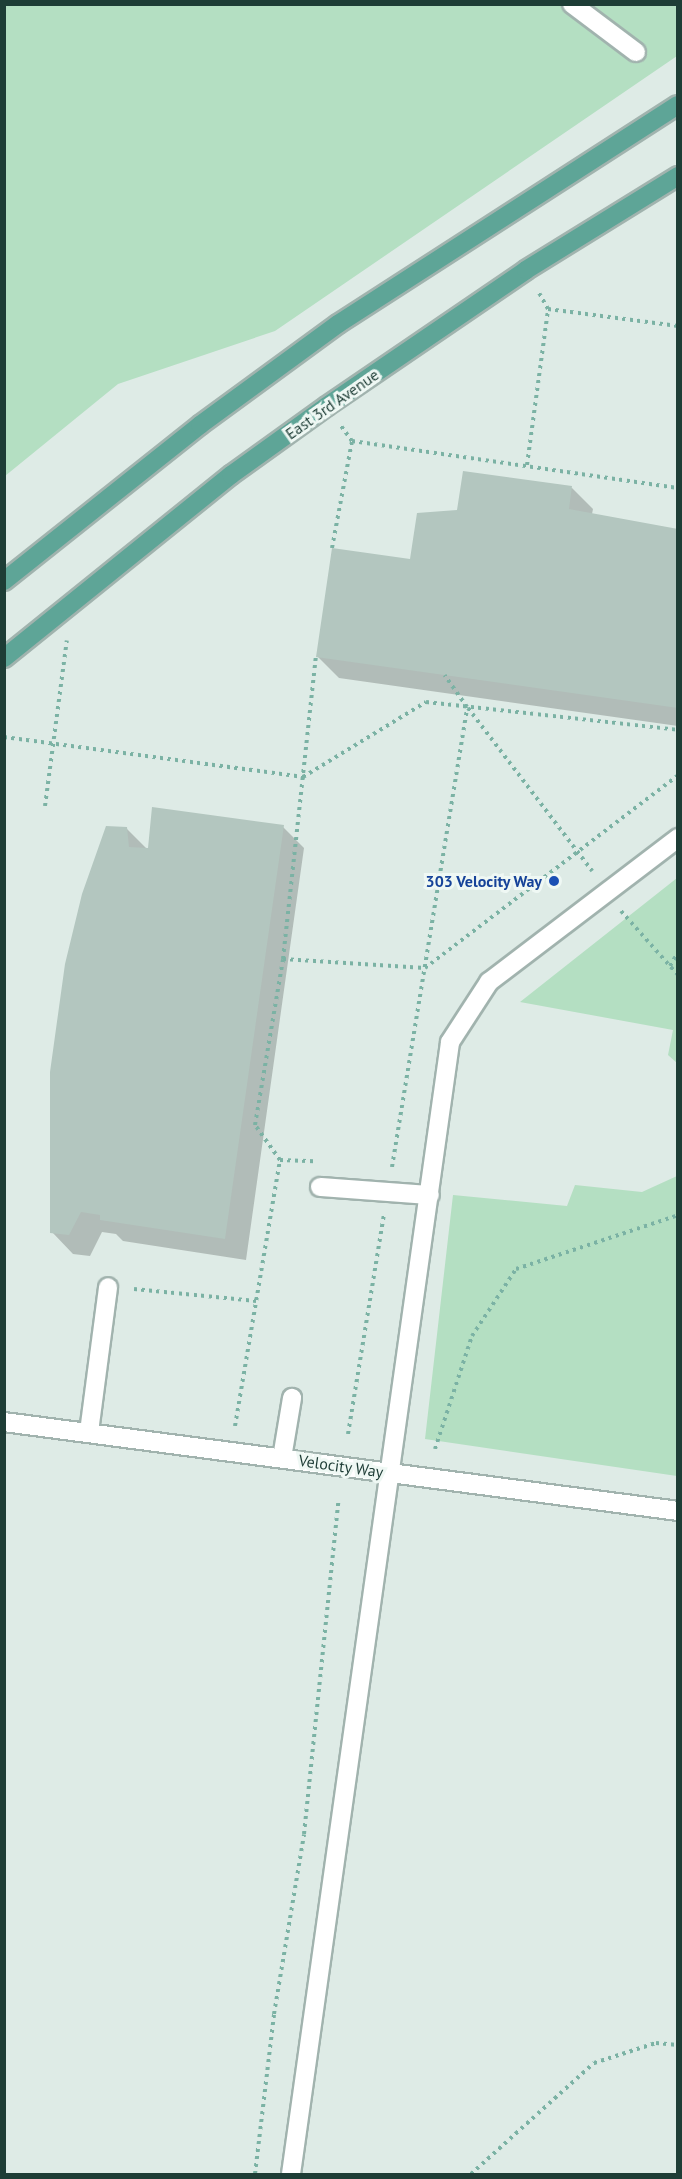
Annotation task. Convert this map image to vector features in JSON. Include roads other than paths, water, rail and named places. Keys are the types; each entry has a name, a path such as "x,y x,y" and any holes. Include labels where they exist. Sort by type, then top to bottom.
{"main road":[{"path":"4,581 200,425 338,324 678,105"},
{"name":"East 3rd Avenue","path":"4,658 231,475 327,406 526,270 678,176"}],"street":[{"path":"572,4 636,52"},
{"path":"291,2175 381,1514 392,1473 450,1042 465,1015 489,982 678,838"},
{"path":"320,1187 388,1190 430,1195"},
{"path":"89,1432 108,1287"},
{"path":"282,1458 292,1398"},
{"name":"Velocity Way","path":"4,1422 678,1511"}],"place":[{"name":"303 Velocity Way","path":"554,881"}]}
